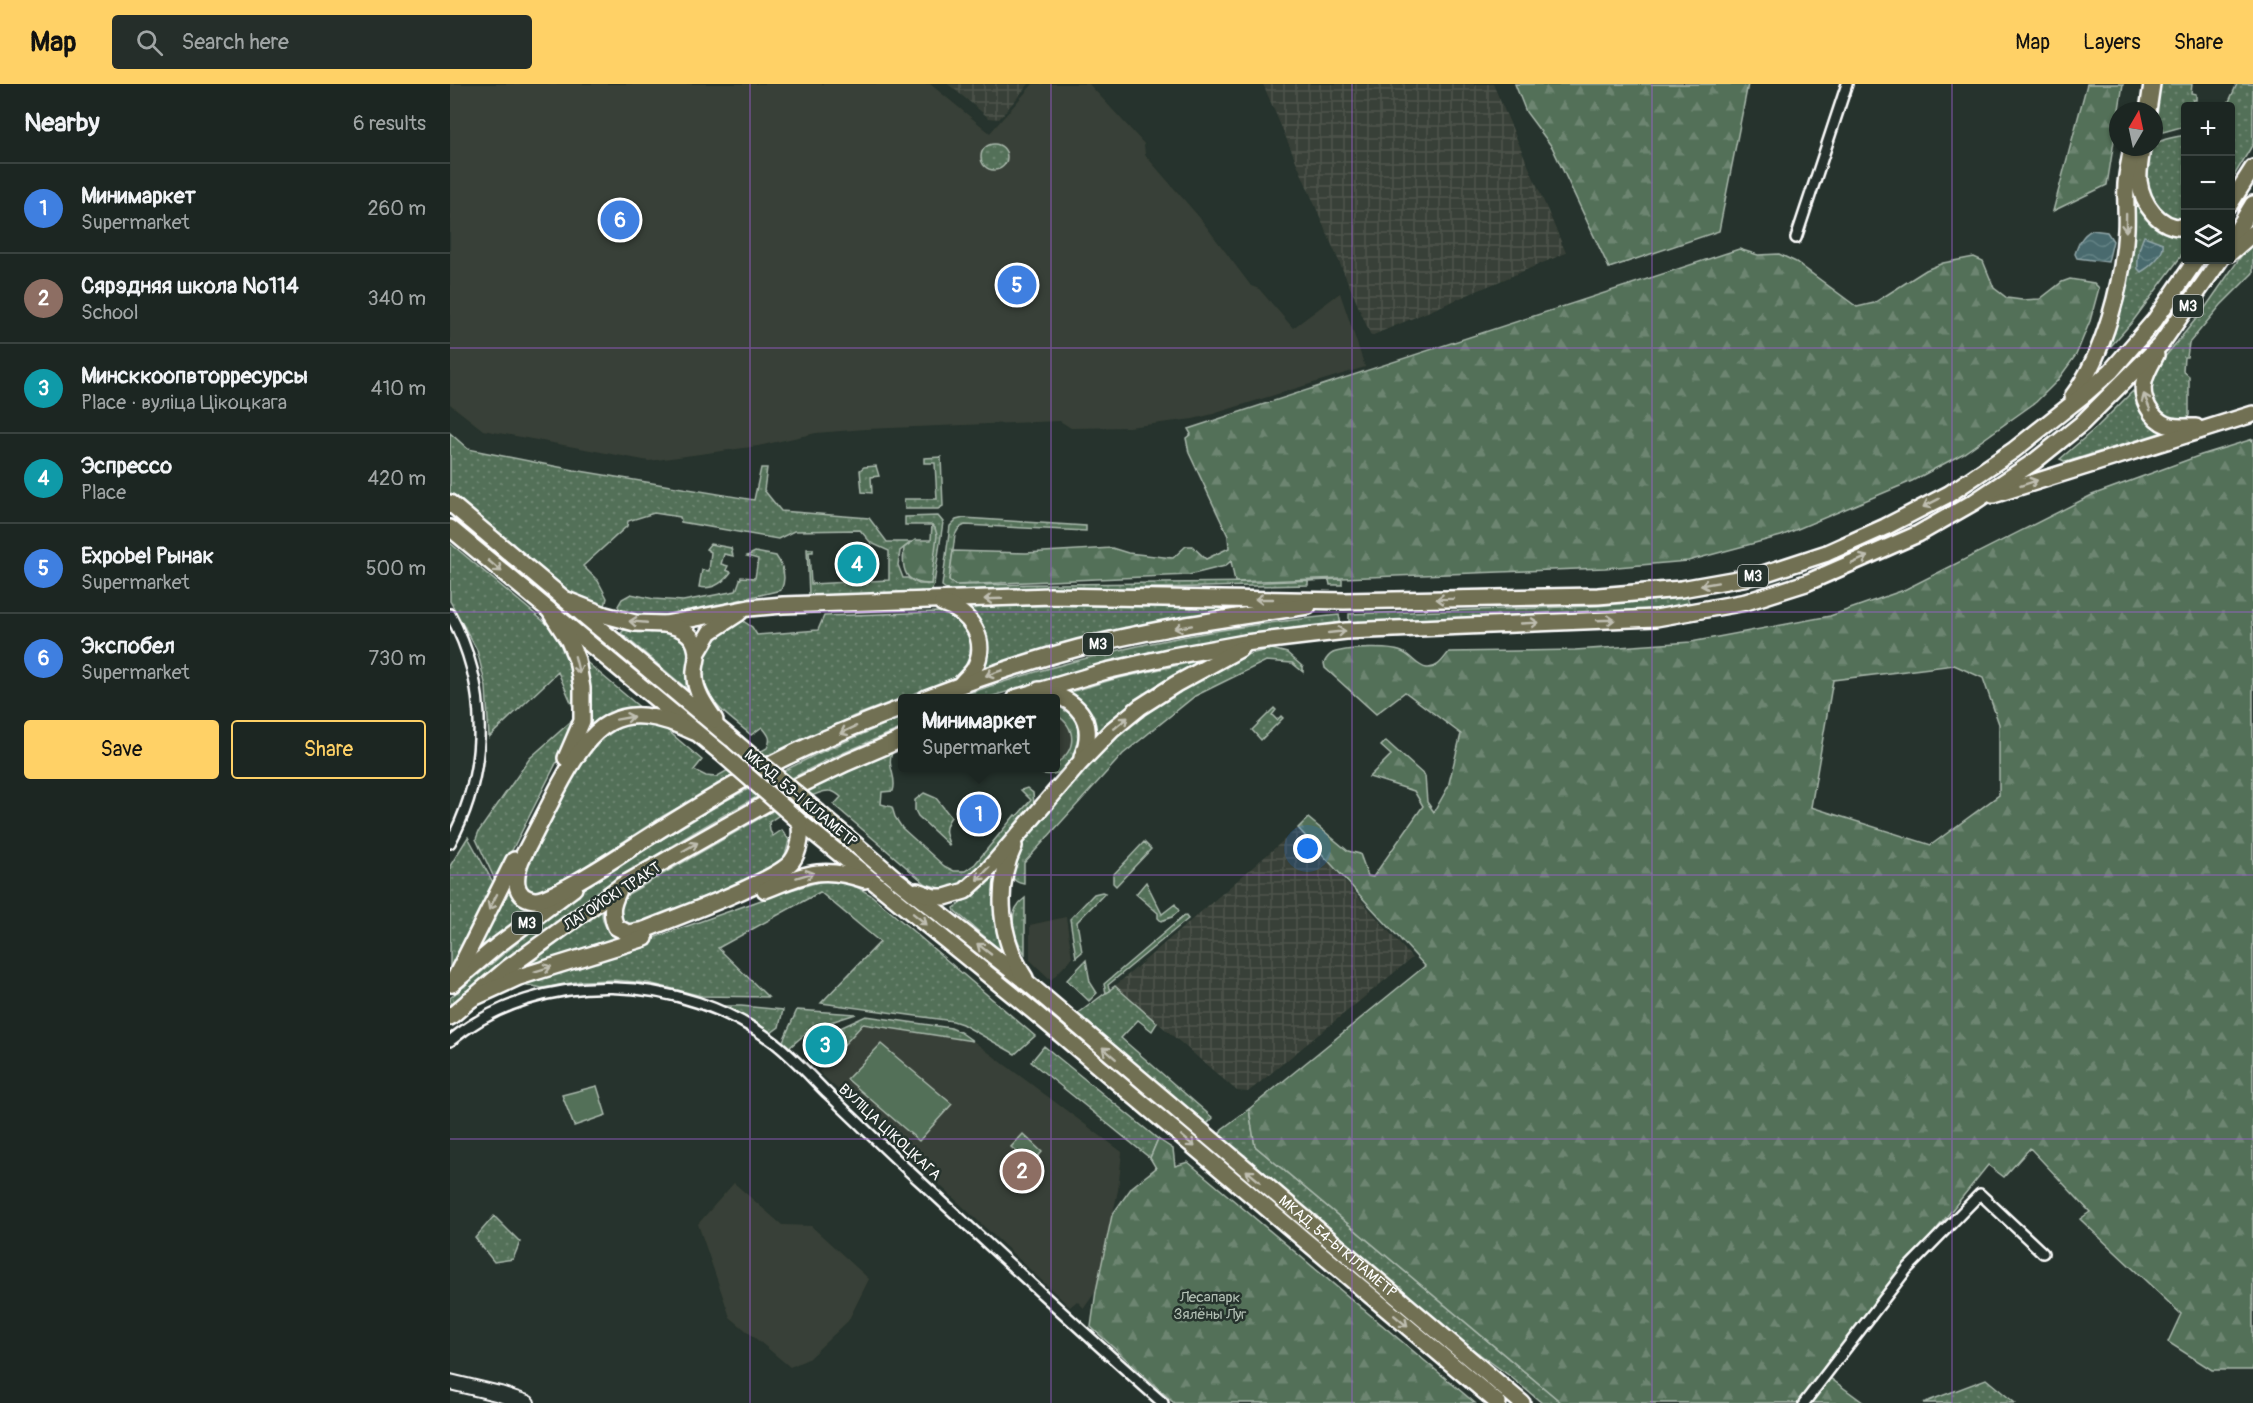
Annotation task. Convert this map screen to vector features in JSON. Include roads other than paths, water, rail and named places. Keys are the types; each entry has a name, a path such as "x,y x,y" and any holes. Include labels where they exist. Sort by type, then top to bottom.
{"main road":[{"path":"2140,102 2143,84"},
{"path":"2149,102 2152,84"},
{"path":"2058,415 2087,376 2098,352 2112,308 2125,241 2126,182 2130,156"},
{"path":"2141,156 2139,179 2143,198 2149,209 2165,223 2181,227"},
{"path":"2235,197 2253,168"},
{"path":"2235,234 2253,204"},
{"path":"2235,249 2253,233"},
{"name":"М3","path":"938,694 998,671 1080,648 1170,629 1344,601 1598,596 1681,589 1760,575 1827,553 1885,527 1949,494 2014,450 2110,371 2155,320 2193,264"},
{"name":"М3","path":"1028,694 1106,671 1173,656 1257,642 1346,631 1656,618 1746,602 1806,583 1918,534 1974,502 2035,461 2081,424 2161,344 2218,264"},
{"path":"2161,344 2144,382 2143,392 2151,411 2159,420 2168,425 2212,427"},
{"path":"1974,502 2253,414"},
{"name":"МКАД, 53-І КІЛАМЕТР","path":"450,502 897,880 1030,985 1148,1097"},
{"name":"МКАД, 53-І КІЛАМЕТР","path":"450,528 874,883 1034,1012 1148,1097"},
{"path":"665,624 749,608 783,605 1050,596 1344,601"},
{"path":"567,600 605,615 635,623 676,626 689,633 694,640 697,654 695,677 697,687 724,732"},
{"path":"936,601 964,613 977,631 980,641 980,651 973,670 960,685"},
{"path":"697,654 710,632 726,620 749,608"},
{"path":"451,984 573,744 582,721 582,688 577,660 569,641 551,613"},
{"path":"897,880 934,897 954,896 965,891 974,884 1079,764 1112,730 1140,707 1209,665 1257,642"},
{"path":"1039,690 1051,694"},
{"path":"1060,697 1068,700 1081,712 1086,721 1088,741 1079,764"},
{"name":"ЛАГОЙСКІ ТРАКТ","path":"451,984 498,945 603,866 670,823 754,774 861,724 898,710"},
{"path":"603,866 542,900 526,897 519,891 516,883 516,874 521,860 574,757 603,725 621,717 661,717 694,732"},
{"name":"ЛАГОЙСКІ ТРАКТ","path":"450,1017 509,967 621,886 786,792 898,741"},
{"path":"621,886 612,904 611,915 616,927 628,933 644,930 773,877 786,868 797,852 800,838 799,821"},
{"path":"1022,830 1004,872 1002,892 1004,929 1008,943 1020,970 1030,985"},
{"path":"469,1000 519,977 648,937 789,880 816,872 838,872 874,883"},
{"name":"МКАД, 54-Ы КІЛАМЕТР","path":"1148,1097 1498,1403"},
{"name":"МКАД, 54-Ы КІЛАМЕТР","path":"1148,1097 1522,1403"},
{"path":"450,1382 527,1403"}],"street":[{"path":"1796,238 1847,84"},
{"path":"450,614 470,658 477,688 478,739 477,765 467,806 450,843"},
{"name":"ВУЛІЦА ЦІКОЦКАГА","path":"450,1041 465,1029 502,1007 544,993 586,988 629,988 667,995 697,1003 746,1025 775,1043 1095,1344 1163,1403"},
{"path":"1804,1403 1907,1269 1980,1194 2043,1253"}],"water":[{"path":"2092,230 2107,232 2113,241 2108,262 2077,258 2075,254 2081,240"},
{"path":"2144,236 2163,243 2163,247 2156,260 2141,272 2138,269 2138,256"}],"place":[{"name":"Экспобел","path":"620,220"},
{"name":"Expobel Рынак","path":"1017,285"},
{"name":"Эспрессо","path":"857,564"},
{"name":"Минимаркет","path":"979,814"},
{"name":"Минсккоопвторресурсы","path":"825,1045"},
{"name":"Сярэдняя школа №114","path":"1022,1171"}],"park label":[{"name":"Лесапарк Зялёны Луг","path":"1210,1306"}]}
